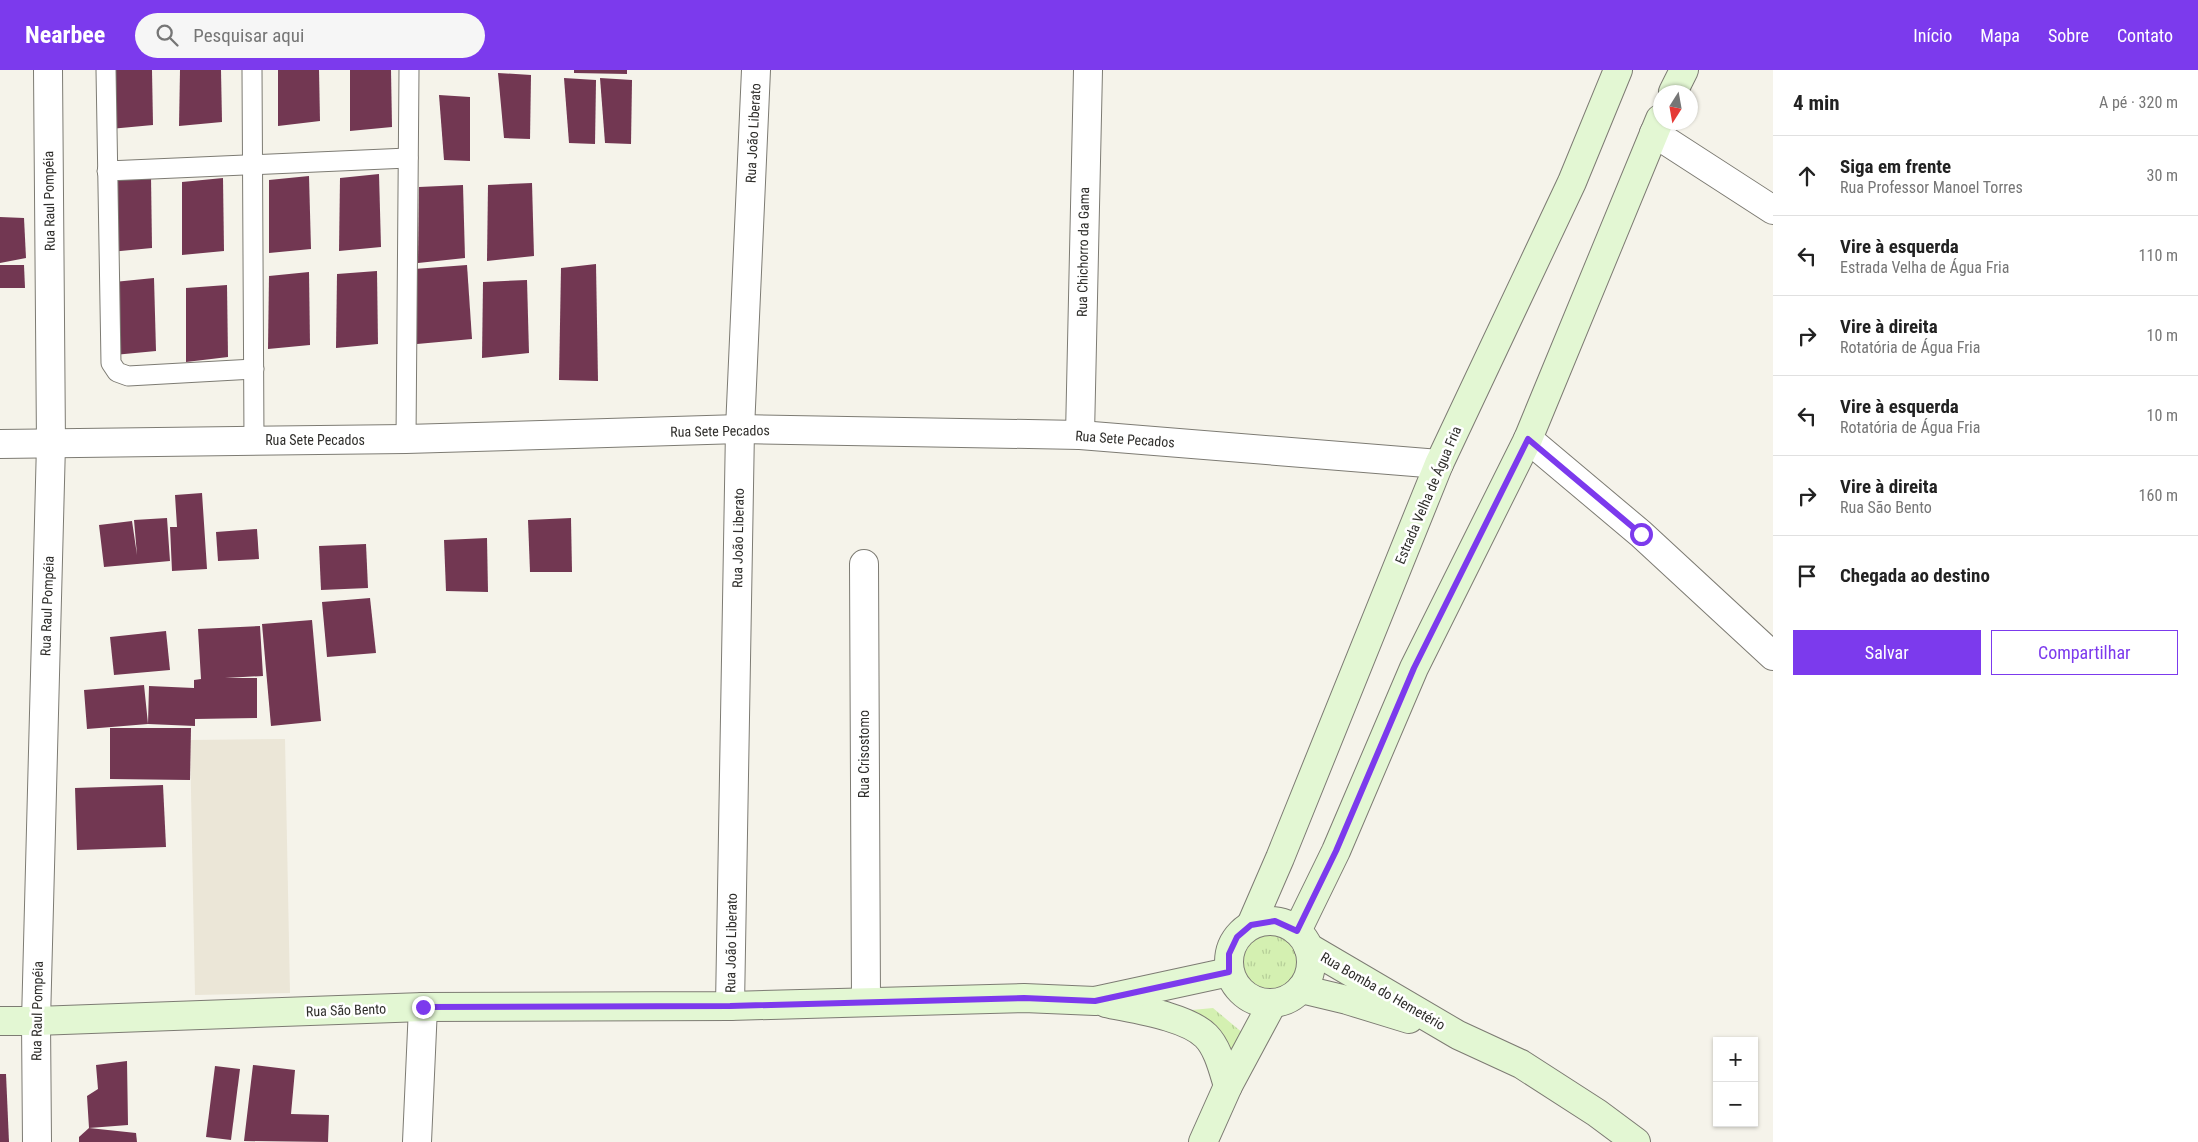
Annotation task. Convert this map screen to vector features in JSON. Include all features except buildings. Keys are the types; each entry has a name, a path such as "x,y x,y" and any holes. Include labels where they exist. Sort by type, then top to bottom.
{"main road":[{"name":"Estrada Velha de Água Fria","path":"1251,925 1284,849 1439,464 1572,182 1618,70"},
{"path":"1676,85 1684,70"},
{"path":"1303,939 1336,851 1414,668 1528,439 1655,130"},
{"path":"1275,921 1303,939 1311,958 1311,969 1308,980 1301,989 1288,999 1272,1004 1253,1000 1238,989 1229,972 1229,954 1237,937 1251,925 1275,921"},
{"name":"Rua Bomba do Hemetério","path":"1303,939 1458,1035"},
{"name":"Rua São Bento","path":"0,1021 423,1007 730,1006 1024,998 1095,1001 1229,972"},
{"name":"Rua Bomba do Hemetério","path":"1301,989 1380,1009 1458,1035 1521,1064 1636,1142"},
{"path":"1095,1001 1157,1014 1186,1024 1206,1036 1217,1053 1228,1086"},
{"path":"1203,1142 1228,1086 1272,1004"}],"street":[{"name":"Rua Raul Pompéia","path":"37,1142 36,1021 51,444 48,70"},
{"name":"Rua João Liberato","path":"730,1006 740,429 756,70"},
{"name":"Rua Chichorro da Gama","path":"1080,435 1088,70"},
{"path":"1663,130 1773,210"},
{"name":"Rua Sete Pecados","path":"0,444 406,439 740,429 1080,435 1439,464"},
{"path":"1528,439 1641,534 1773,656"},
{"name":"Rua Crisostomo","path":"864,564 866,1002"},
{"path":"417,1142 423,1007"}],"lane":[{"path":"106,70 111,363 117,372 128,376 254,369"},
{"path":"252,70 254,440"},
{"path":"406,439 409,70"},
{"path":"107,171 408,158"}],"shaded area":[{"path":"285,739 290,993 195,995 190,740"}],"green space":[{"path":"1271,930 1309,951 1301,981 1272,999 1235,978 1235,949"},
{"path":"1213,1008 1250,1039 1236,1059 1181,1011"}],"route":[{"path":"423,1007 730,1006 1024,998 1095,1001 1229,972 1229,954 1237,937 1251,925 1275,921 1297,931 1336,851 1414,668 1528,439 1641,534"}]}
